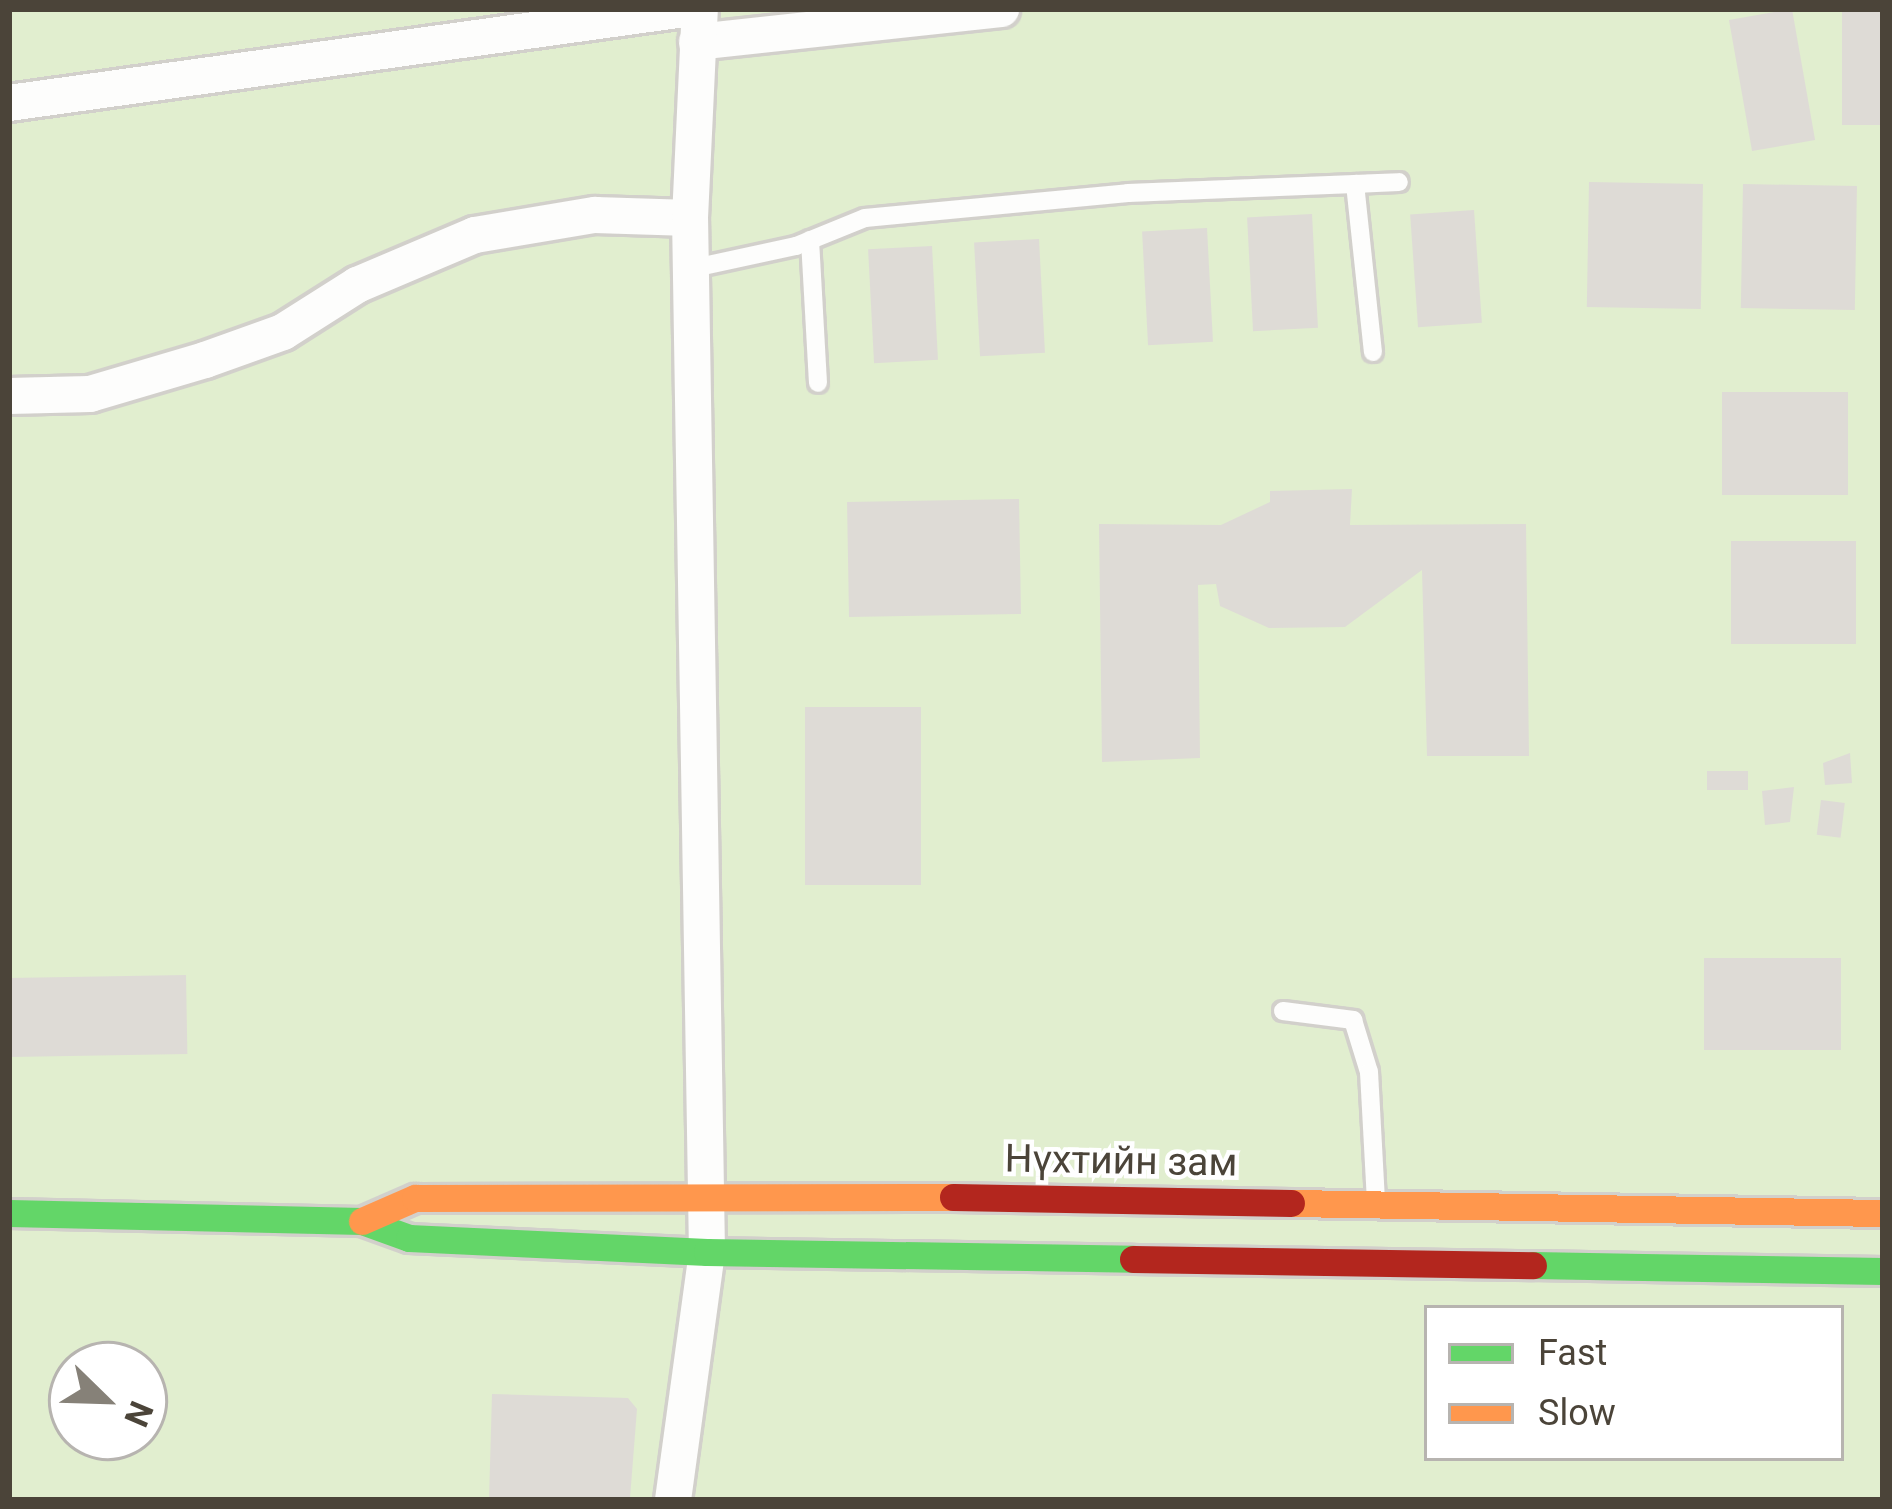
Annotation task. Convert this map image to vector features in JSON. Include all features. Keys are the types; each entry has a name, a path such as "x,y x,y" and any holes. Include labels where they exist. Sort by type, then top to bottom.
{"main road":[{"name":"Нүхтийн зам","path":"362,1221 415,1198 707,1193 1883,1214"},
{"name":"Нүхтийн зам","path":"9,1213 362,1221 409,1238 707,1252 1883,1271"}],"street":[{"path":"9,103 694,20 1001,9"},
{"path":"674,1500 707,1252 691,218 694,20"},
{"path":"9,396 90,394 205,360 283,332 357,285 475,235 595,215 691,218"}],"lane":[{"path":"694,268 810,240 865,218 1399,182"},
{"path":"1354,184 1373,352"},
{"path":"810,240 818,383"},
{"path":"1283,1012 1353,1020 1369,1072 1377,1205"}],"green space":[{"path":"9,9 1883,9 1883,1500 9,1500"}],"building":[{"path":"1792,9 1815,140 1752,151 1729,20"},
{"path":"1842,9 1883,9 1883,125 1842,125"},
{"path":"1589,182 1703,184 1701,309 1587,307"},
{"path":"1743,184 1857,186 1855,310 1741,308"},
{"path":"1474,210 1482,323 1418,327 1410,214"},
{"path":"1312,214 1318,328 1253,331 1247,217"},
{"path":"1207,228 1213,342 1148,345 1142,231"},
{"path":"1039,239 1045,353 980,356 974,242"},
{"path":"932,246 938,360 874,363 868,249"},
{"path":"1722,392 1848,392 1848,495 1722,495"},
{"path":"1352,489 1350,525 1526,524 1529,756 1427,756 1422,570 1345,627 1269,628 1220,606 1216,584 1198,585 1200,758 1102,762 1099,524 1221,525 1270,502 1270,491"},
{"path":"1019,499 1021,614 849,617 847,502"},
{"path":"1731,541 1856,541 1856,644 1731,644"},
{"path":"805,707 921,707 921,885 805,885"},
{"path":"1850,753 1852,783 1825,785 1823,763"},
{"path":"1707,771 1748,771 1748,790 1707,790"},
{"path":"1794,787 1790,822 1765,825 1762,791"},
{"path":"1821,800 1845,803 1841,838 1817,835"},
{"path":"1704,958 1841,958 1841,1050 1704,1050"},
{"path":"186,975 187,1054 10,1057 9,978"},
{"path":"492,1394 628,1398 637,1409 630,1498 489,1500"}],"traffic: fast":[{"path":"9,1213 362,1221 409,1238 707,1252 1133,1259"},
{"path":"1533,1265 1883,1271"}],"traffic: slow":[{"path":"362,1221 415,1198 953,1197"},
{"path":"1291,1203 1883,1213"}],"traffic: jam":[{"path":"953,1197 1291,1203"},
{"path":"1133,1259 1533,1265"}]}
